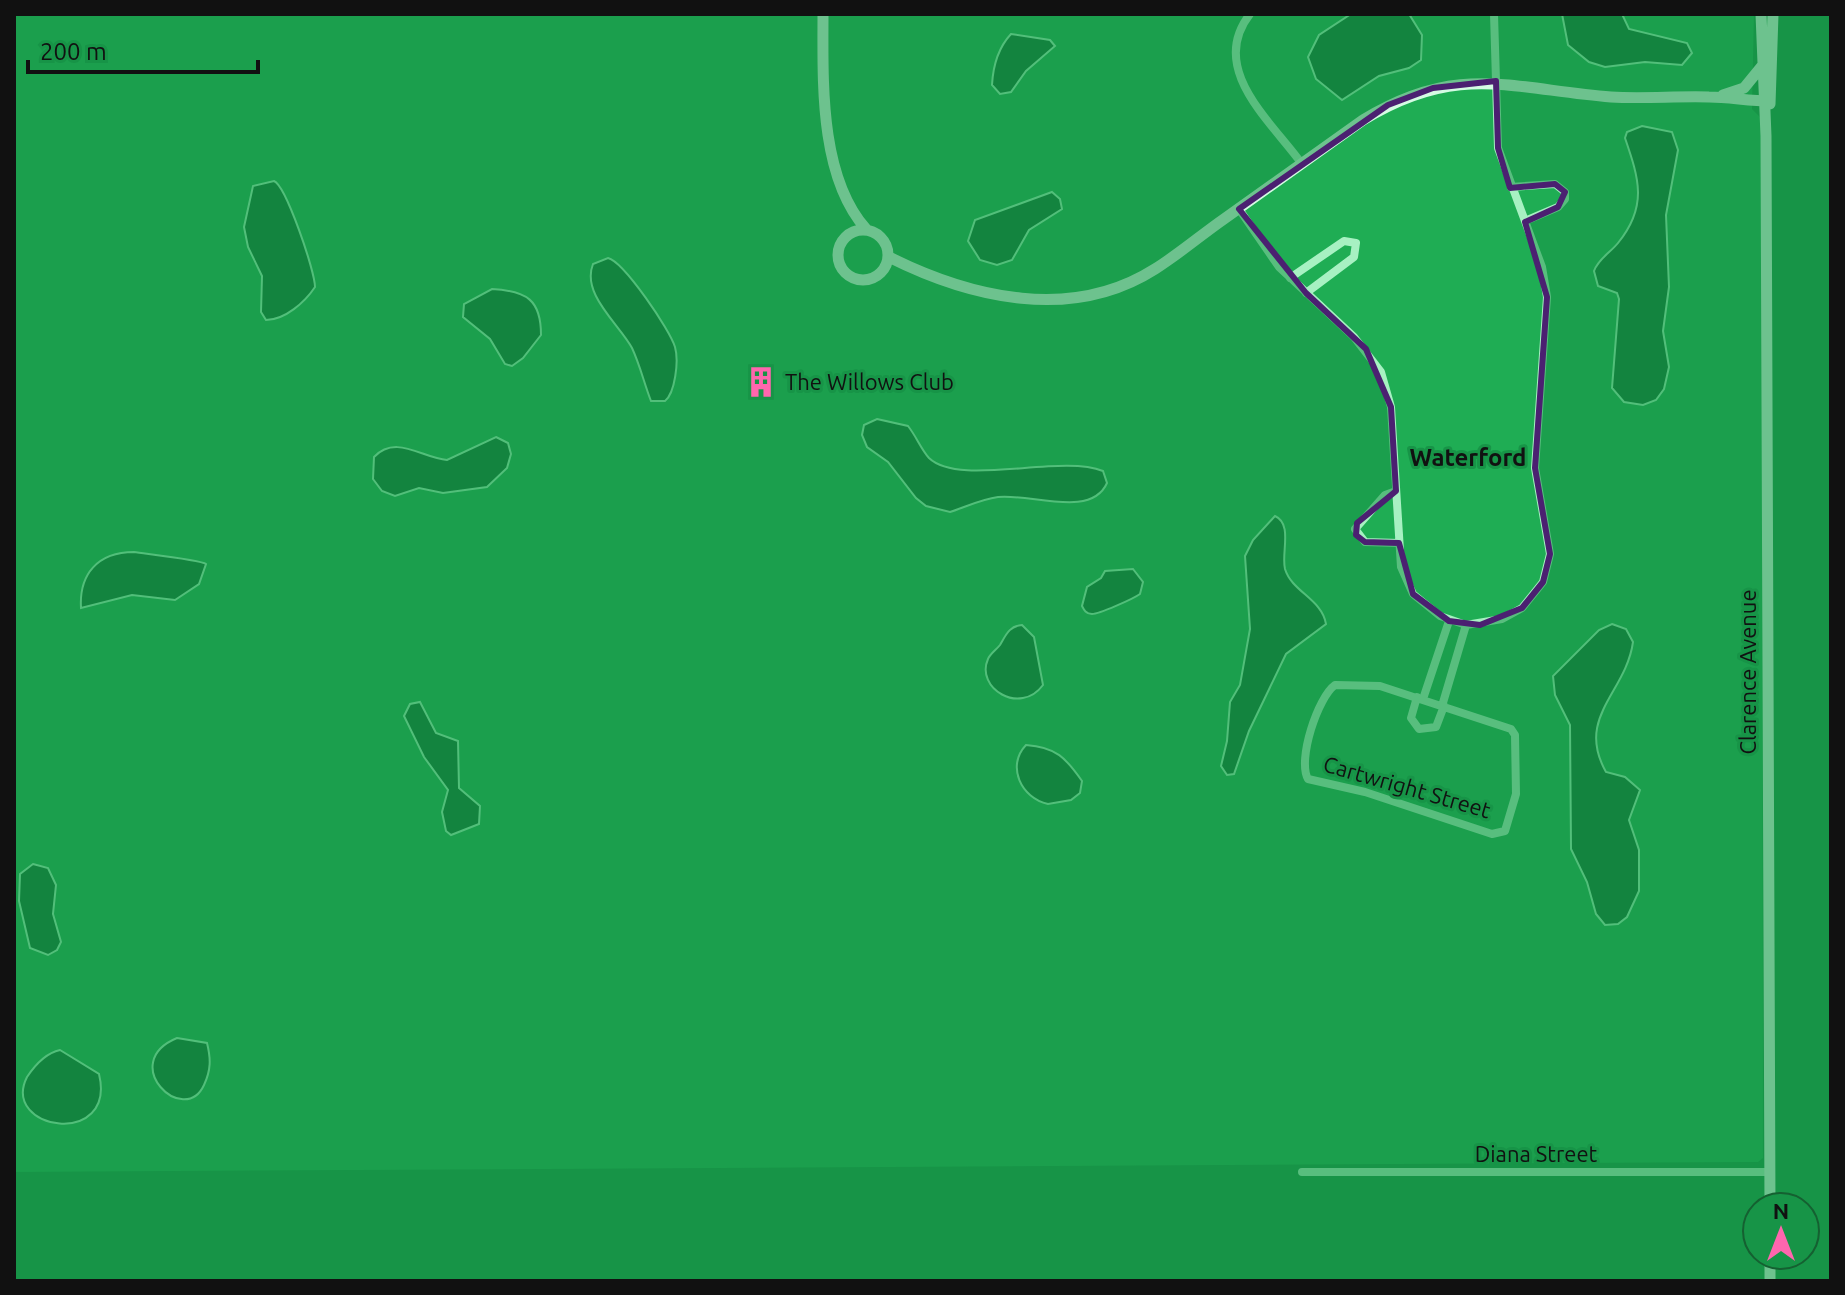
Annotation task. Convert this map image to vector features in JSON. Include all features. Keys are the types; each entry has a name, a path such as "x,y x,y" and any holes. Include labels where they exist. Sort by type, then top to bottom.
{"street":[{"path":"823,14 825,117 849,208 850,233 838,251 844,271 864,280 883,271 921,273 1023,299 1075,298 1130,282 1154,270 1388,105 1433,88 1496,81 1613,97 1766,97"},
{"path":"1250,14 1237,41 1238,71 1247,91 1302,164"},
{"path":"1239,209 1290,278 1354,337 1381,372 1391,407 1401,567 1413,594 1424,607 1449,621 1466,625 1502,619 1522,608 1539,590 1549,563 1548,532 1535,468 1547,297 1542,267 1498,148 1494,14"},
{"name":"Clarence Avenue","path":"1761,14 1766,97"},
{"name":"Clarence Avenue","path":"1770,1191 1766,97 1773,14"},
{"path":"1711,97 1744,88 1762,65"},
{"path":"1511,187 1555,184 1565,192 1565,199 1558,207 1525,221"},
{"path":"849,208 866,229 883,238 889,257 883,271"},
{"path":"850,233 866,229"},
{"path":"1290,278 1344,241 1356,243 1354,257 1306,293"},
{"path":"889,257 921,273"},
{"path":"1396,491 1385,495 1355,529 1365,542 1399,543"},
{"path":"1449,621 1411,718 1420,730 1436,727 1466,625"},
{"name":"Cartwright Street","path":"1380,686 1443,706 1505,726 1515,735 1516,794 1509,826 1501,834 1308,779 1303,763 1310,733 1331,687 1380,686"},
{"name":"Diana Street","path":"1302,1172 1770,1172"}],"highlighted area":[{"path":"1496,81 1498,148 1510,188 1555,184 1565,192 1558,207 1525,222 1547,297 1535,468 1550,554 1543,582 1522,608 1480,625 1449,621 1413,594 1399,543 1365,542 1356,535 1357,523 1396,491 1391,407 1366,349 1306,293 1239,209 1388,105 1433,88"}],"shaded area":[{"path":"14,14 1754,14 1752,109 1761,118 1762,136 1763,1158 1758,1162 14,1172"},
{"path":"1351,14 1409,14 1422,35 1421,60 1409,68 1379,76 1342,100 1316,79 1308,57 1319,35"},
{"path":"1562,14 1622,14 1629,29 1687,43 1692,53 1682,65 1645,62 1605,67 1589,62 1568,45"},
{"path":"1011,34 1050,40 1055,46 1026,71 1011,92 1000,94 992,85 994,71 1000,51"},
{"path":"1642,126 1672,132 1678,150 1666,215 1669,287 1663,331 1669,367 1664,389 1656,400 1643,405 1624,402 1612,388 1619,299 1617,293 1598,286 1594,271 1618,243 1634,217 1637,179 1625,138 1627,132"},
{"path":"274,181 285,197 299,230 315,287 294,309 266,320 261,312 262,276 248,247 244,227 253,186"},
{"path":"1052,192 1060,199 1062,209 1029,230 1012,260 997,265 980,260 968,241 975,220"},
{"path":"608,258 625,271 646,298 675,347 675,376 665,401 651,401 632,348 603,308 592,286 593,264"},
{"path":"492,289 523,295 538,313 541,335 523,358 512,366 505,364 490,339 463,317 464,304"},
{"path":"877,419 908,426 929,458 943,466 963,470 1084,467 1103,471 1107,483 1099,494 1074,502 998,497 950,512 926,506 888,462 867,447 862,435 864,425"},
{"path":"496,437 508,443 511,454 507,468 487,487 443,493 419,488 395,496 382,491 373,479 374,457 382,450 400,447 447,460"},
{"path":"1275,516 1284,525 1285,569 1294,584 1319,608 1326,624 1286,654 1249,731 1234,774 1227,775 1221,766 1227,741 1230,702 1240,685 1250,629 1245,556 1253,540"},
{"path":"134,552 206,564 199,584 175,600 132,595 81,608 83,585 93,568 110,556"},
{"path":"1133,569 1143,582 1140,594 1101,612 1086,612 1082,606 1087,587 1101,578 1105,571"},
{"path":"1612,624 1626,629 1633,642 1629,660 1599,720 1596,736 1598,753 1606,772 1625,777 1640,790 1629,820 1639,850 1639,891 1627,917 1618,924 1605,925 1596,914 1587,882 1571,849 1570,725 1555,695 1553,676 1599,630"},
{"path":"1022,625 1034,637 1043,685 1034,694 1012,698 994,688 986,670 989,657 1008,632"},
{"path":"420,702 436,733 458,741 459,788 480,806 479,824 451,835 446,831 442,812 448,790 424,757 404,716 410,704"},
{"path":"1026,745 1053,751 1065,760 1082,781 1080,793 1071,800 1048,804 1030,795 1019,780 1017,771 1020,753"},
{"path":"33,864 48,868 56,885 53,914 61,942 57,950 48,955 30,948 19,901 20,874"},
{"path":"177,1038 207,1043 209,1054 204,1085 195,1096 183,1099 171,1096 160,1087 154,1075 153,1062 160,1049"},
{"path":"60,1050 99,1074 100,1098 92,1113 77,1122 60,1124 43,1119 29,1110 23,1095 27,1077 34,1068"}],"place":[{"name":"The Willows Club","path":"761,382"}],"district":[{"name":"Waterford","path":"1468,458"}]}
